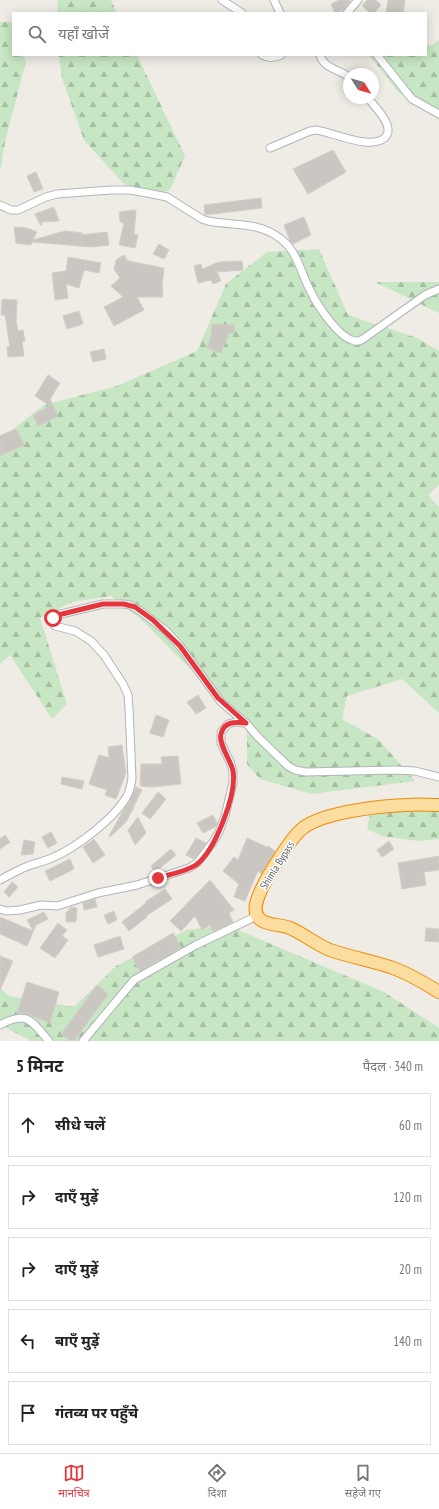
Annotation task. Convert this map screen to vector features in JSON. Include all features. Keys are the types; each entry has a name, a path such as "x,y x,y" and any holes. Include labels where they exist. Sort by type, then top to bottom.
{"highway":[{"name":"Shimla Bypass","path":"257,916 255,909 264,883 295,836 302,828 311,823 336,815 377,807 407,804 439,806"},
{"path":"257,916 266,923 288,927 329,949 394,968 418,979 439,992"}],"street":[{"path":"222,0 240,12"},
{"path":"274,0 280,12"},
{"path":"348,12 358,0"},
{"path":"265,56 270,58 277,56"},
{"path":"320,56 325,65 343,73"},
{"path":"378,56 412,99 439,114"},
{"path":"270,148 316,130 369,143 381,140 388,134 388,127 372,104"},
{"path":"0,205 7,209 15,210 57,194 130,190 167,197 202,219 208,221 254,226 267,231 285,242 296,257 308,286 316,300 341,333 352,340 358,341 364,339 425,295 439,289"},
{"path":"0,880 22,868 55,857 91,833 106,821 122,804 131,787 130,708 126,690 96,645 87,638 75,632 54,625 52,620 57,615 103,604 124,604 135,607 153,620 180,646 218,698 246,723 274,753 288,766 295,770 306,772 415,771 439,777"},
{"path":"0,910 20,910 41,905 58,906 98,893 137,885 189,868 197,863 219,832 225,816 233,783 231,764 221,743 221,732 228,724 246,723"},
{"path":"83,1041 134,980 196,945 257,916"},
{"path":"0,1025 15,1018 23,1017 32,1022 49,1041"}],"green space":[{"path":"58,0 111,0 117,12 57,12"},
{"path":"0,22 11,22 12,56 24,56 26,61 5,142 0,172"},
{"path":"439,40 439,121 435,115 398,92 370,56 427,56 427,45 431,46"},
{"path":"59,56 137,56 185,156 170,190 155,194 124,184 84,140 62,78"},
{"path":"319,249 348,315 417,338 439,351 439,485 428,495 439,507 439,713 402,679 347,696 342,719 379,740 415,781 311,794 260,779 247,764 247,727 219,696 144,622 111,596 72,602 40,618 67,704 52,719 10,655 0,664 0,435 12,430 44,405 117,386 197,351 226,284 267,252"},
{"path":"375,282 439,282 439,313"},
{"path":"418,809 439,812 439,839 418,841 382,836 367,829 370,814"},
{"path":"226,925 384,992 439,1028 439,1041 30,1041 0,1025 0,988 9,996 74,1007 116,966 187,930"}],"building":[{"path":"339,0 349,0 350,2 343,10 338,12 335,12 331,4"},
{"path":"367,0 376,0 381,5 375,12 369,12 362,6"},
{"path":"388,0 405,0 403,12 386,12"},
{"path":"333,150 346,172 308,194 293,169"},
{"path":"36,172 43,189 34,192 27,176"},
{"path":"261,198 262,208 205,215 204,205"},
{"path":"54,207 59,221 42,222 41,226 35,214"},
{"path":"136,210 134,234 138,235 135,248 119,245 124,223 120,222 119,212"},
{"path":"304,217 311,235 293,244 290,241 284,225"},
{"path":"14,227 27,228 37,232 33,240 65,231 82,233 81,235 107,232 109,245 91,247 32,242 31,245 16,243"},
{"path":"159,244 169,250 164,259 153,254"},
{"path":"124,255 128,261 164,268 162,285 163,297 137,297 144,310 114,326 104,307 123,297 111,286 120,278 114,269 116,260"},
{"path":"68,257 101,263 99,273 84,270 79,288 66,284 68,298 55,300 52,273 66,271"},
{"path":"242,261 243,270 217,272 221,281 213,284 211,280 198,283 194,266 201,264 202,269 219,262"},
{"path":"2,299 17,300 16,321 18,331 23,330 25,341 22,342 24,356 8,357 7,347 10,347 5,315 1,315"},
{"path":"79,311 83,324 67,329 63,316"},
{"path":"212,324 234,325 234,333 229,333 221,353 207,348 211,336"},
{"path":"104,349 106,359 93,362 90,352"},
{"path":"48,375 60,383 50,399 58,416 38,426 33,415 50,406 35,396"},
{"path":"16,429 24,445 0,456 0,436"},
{"path":"198,695 206,708 196,714 187,702"},
{"path":"156,715 169,720 163,737 150,733"},
{"path":"122,745 126,773 116,799 105,795 107,790 89,784 99,755 109,758 108,747"},
{"path":"178,756 181,784 152,787 140,786 141,764 162,764 161,757"},
{"path":"62,777 84,781 82,789 61,784"},
{"path":"136,787 142,790 134,806 133,805 134,807 126,822 110,837 109,836 129,803"},
{"path":"158,792 166,799 150,819 142,813"},
{"path":"213,815 217,823 215,827 203,833 197,823"},
{"path":"138,817 146,833 135,845 128,830"},
{"path":"51,832 57,843 48,848 42,837"},
{"path":"5,835 10,842 0,849 0,839"},
{"path":"196,838 206,843 194,859 186,855"},
{"path":"247,838 267,847 268,846 275,851 261,874 258,871 245,901 234,897 239,884 223,871 234,857 238,860"},
{"path":"94,839 105,855 93,863 83,847"},
{"path":"24,840 35,842 33,854 21,855"},
{"path":"389,841 394,849 382,857 377,850"},
{"path":"171,849 176,855 155,872 151,866"},
{"path":"439,856 439,870 424,872 426,885 402,889 398,863"},
{"path":"70,859 74,869 50,881 45,871"},
{"path":"210,880 234,910 229,913 233,922 213,931 210,925 202,930 195,916 181,931 170,921"},
{"path":"12,882 18,887 9,897 4,892"},
{"path":"165,889 172,899 146,916 147,917 129,931 122,922 146,903 145,902"},
{"path":"95,899 97,907 84,910 83,903"},
{"path":"71,907 77,908 76,922 66,922 66,913"},
{"path":"114,911 117,920 108,924 104,915"},
{"path":"44,912 48,919 36,925 27,946 0,934 0,917 33,931 27,920"},
{"path":"58,923 67,930 62,936 68,940 55,958 40,948"},
{"path":"426,928 439,929 439,942 425,941"},
{"path":"173,933 181,947 140,971 132,957"},
{"path":"120,936 124,949 98,957 94,945"},
{"path":"0,956 13,961 0,990"},
{"path":"27,982 59,992 50,1023 25,1013 17,1013"},
{"path":"97,985 108,994 74,1041 71,1041 61,1034"}],"route":[{"path":"53,618 57,615 103,604 124,604 135,607 165,630 190,658 202,677 224,705 246,723 234,722 228,724 224,727 220,736 221,743 231,764 233,783 225,816 219,832 197,863 189,868 158,878"}]}
